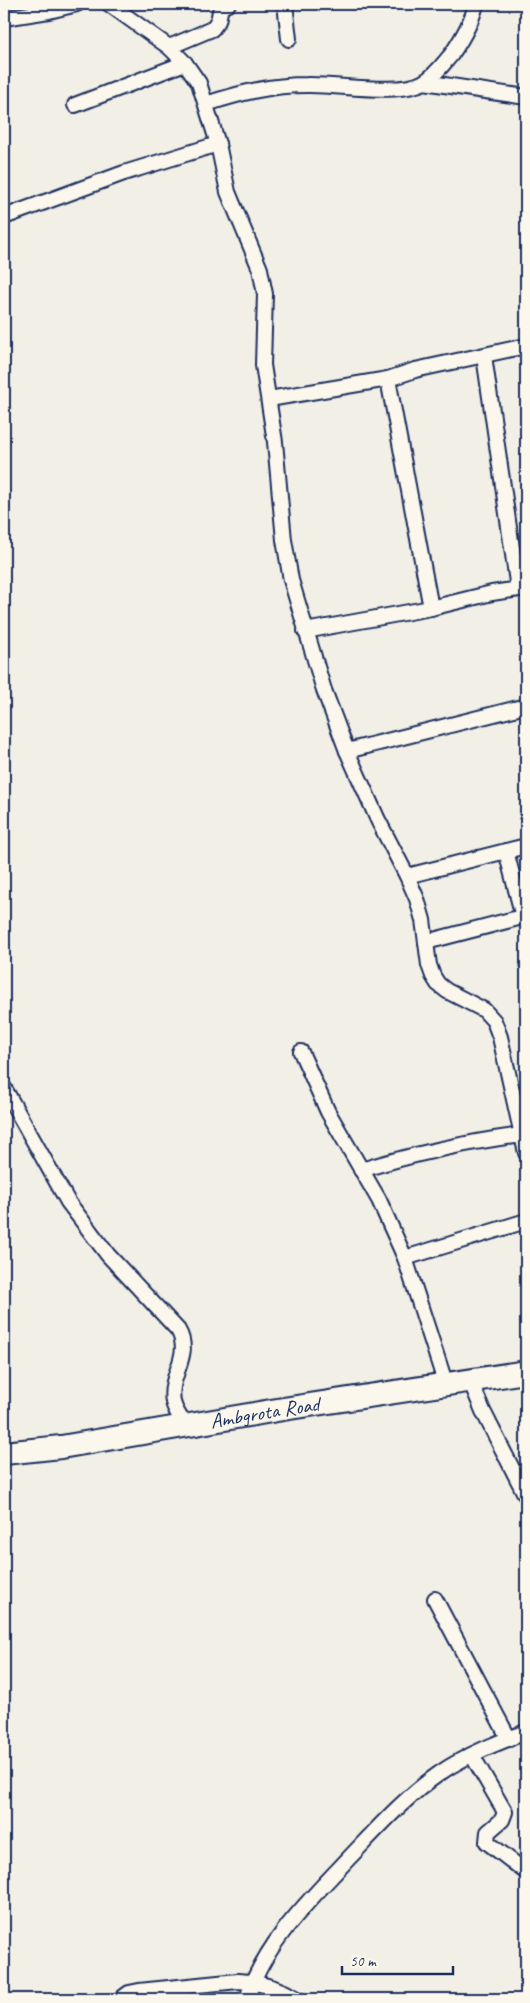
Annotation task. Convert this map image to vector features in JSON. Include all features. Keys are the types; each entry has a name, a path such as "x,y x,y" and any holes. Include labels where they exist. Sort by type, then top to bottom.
{"main road":[{"name":"Ambgrota Road","path":"4,1453 61,1447 283,1409 526,1372"}],"street":[{"path":"4,18 49,12 77,4"},
{"path":"109,4 169,47 185,63 199,83 218,144 228,192 260,269 264,294 264,365 276,442 284,540 291,580 305,631 324,690 347,750 378,820 408,876 417,899 429,965 433,976 438,984 447,991 484,1010 494,1021 500,1037 526,1153"},
{"path":"169,47 212,29 218,21 221,8 228,4"},
{"path":"285,4 290,39"},
{"path":"206,104 247,91 276,86 405,88 424,82 440,68 456,47 468,27 476,4"},
{"path":"75,105 185,63"},
{"path":"424,82 526,97"},
{"path":"4,217 124,173 218,144"},
{"path":"268,398 388,379 424,368 526,346"},
{"path":"305,631 431,608 492,593 522,588 484,356"},
{"path":"388,379 431,608"},
{"path":"347,750 526,706"},
{"path":"408,876 526,846"},
{"path":"426,942 525,917 506,851"},
{"path":"301,1052 328,1112 379,1200 405,1258 446,1384"},
{"path":"4,1088 68,1202 108,1254 178,1330 183,1338 185,1347 172,1393 173,1403 186,1426"},
{"path":"361,1170 465,1143 522,1135"},
{"path":"405,1258 526,1221"},
{"path":"470,1380 483,1411 526,1496"},
{"path":"435,1598 509,1739"},
{"path":"247,1999 262,1962 281,1935 377,1828 409,1796 442,1772 472,1755 526,1732"},
{"path":"472,1755 505,1812 502,1820 488,1832 487,1842 526,1872"},
{"path":"121,1999 129,1993 139,1991 253,1982 266,1985 298,1999"}]}
